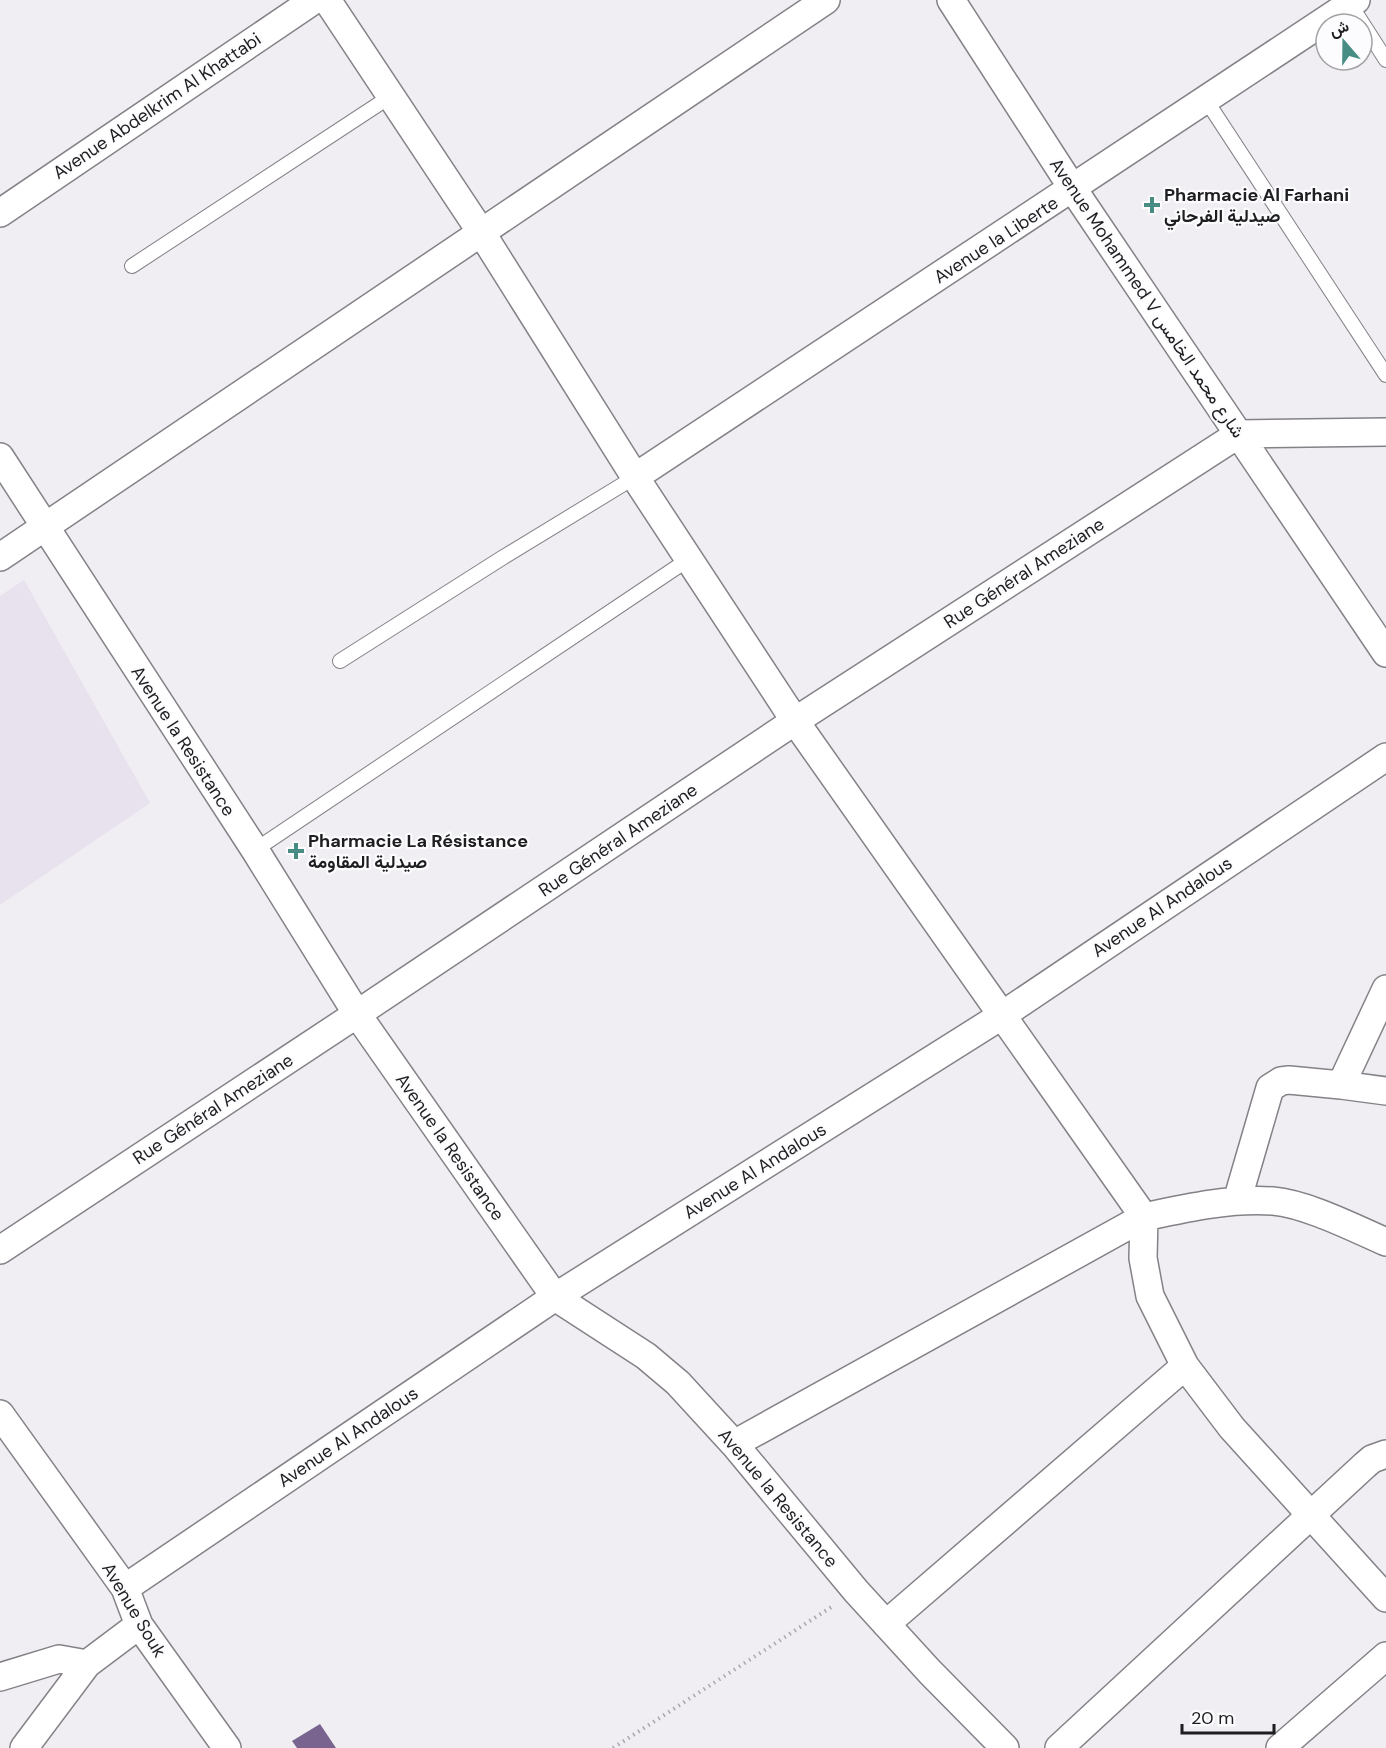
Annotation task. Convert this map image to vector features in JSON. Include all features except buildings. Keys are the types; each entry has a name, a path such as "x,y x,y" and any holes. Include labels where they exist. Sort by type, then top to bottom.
{"street":[{"name":"Avenue Abdelkrim Al Khattabi","path":"0,213 314,0"},
{"path":"327,0 482,232 635,477 795,721 1144,1217 1143,1258 1150,1296 1185,1366 1232,1428 1386,1598"},
{"path":"0,557 826,0"},
{"name":"Avenue Mohammed V شارع محمد الخامس","path":"951,0 1073,189 1386,653"},
{"name":"Avenue la Liberte","path":"635,477 1353,2"},
{"path":"1239,434 1386,432"},
{"name":"Rue Général Ameziane","path":"0,1250 795,721 1239,434"},
{"name":"Avenue la Resistance","path":"0,457 255,850 357,1014 555,1297 646,1356 678,1383 734,1444 856,1591 1005,1748"},
{"name":"Avenue Al Andalous","path":"125,1588 555,1297 1001,1016 1386,757"},
{"path":"1341,1084 1386,989"},
{"path":"1238,1201 1270,1088 1281,1081 1289,1080 1341,1084 1386,1091"},
{"path":"734,1444 1144,1217 1186,1208 1238,1201 1274,1201 1300,1207 1386,1242"},
{"path":"886,1623 1185,1366"},
{"name":"Avenue Souk","path":"0,1414 125,1588 139,1625 227,1748"},
{"path":"1059,1748 1365,1465 1372,1459 1386,1454"},
{"path":"24,1748 87,1664 139,1625"},
{"path":"1280,1748 1386,1656"},
{"path":"0,1677 58,1659 87,1664"}],"lane":[{"path":"1353,2 1386,60"},
{"path":"132,266 391,96"},
{"path":"1206,100 1386,375"},
{"path":"340,661 635,477"},
{"path":"255,850 689,559"}],"path":[{"path":"612,1748 856,1591"}],"shaded area":[{"path":"24,580 150,803 0,905 0,596"}],"place":[{"name":"Pharmacie Al Farhani صيدلية الفرحاني","path":"1152,205"},
{"name":"Pharmacie La Résistance صيدلية المقاومة","path":"296,851"}]}
